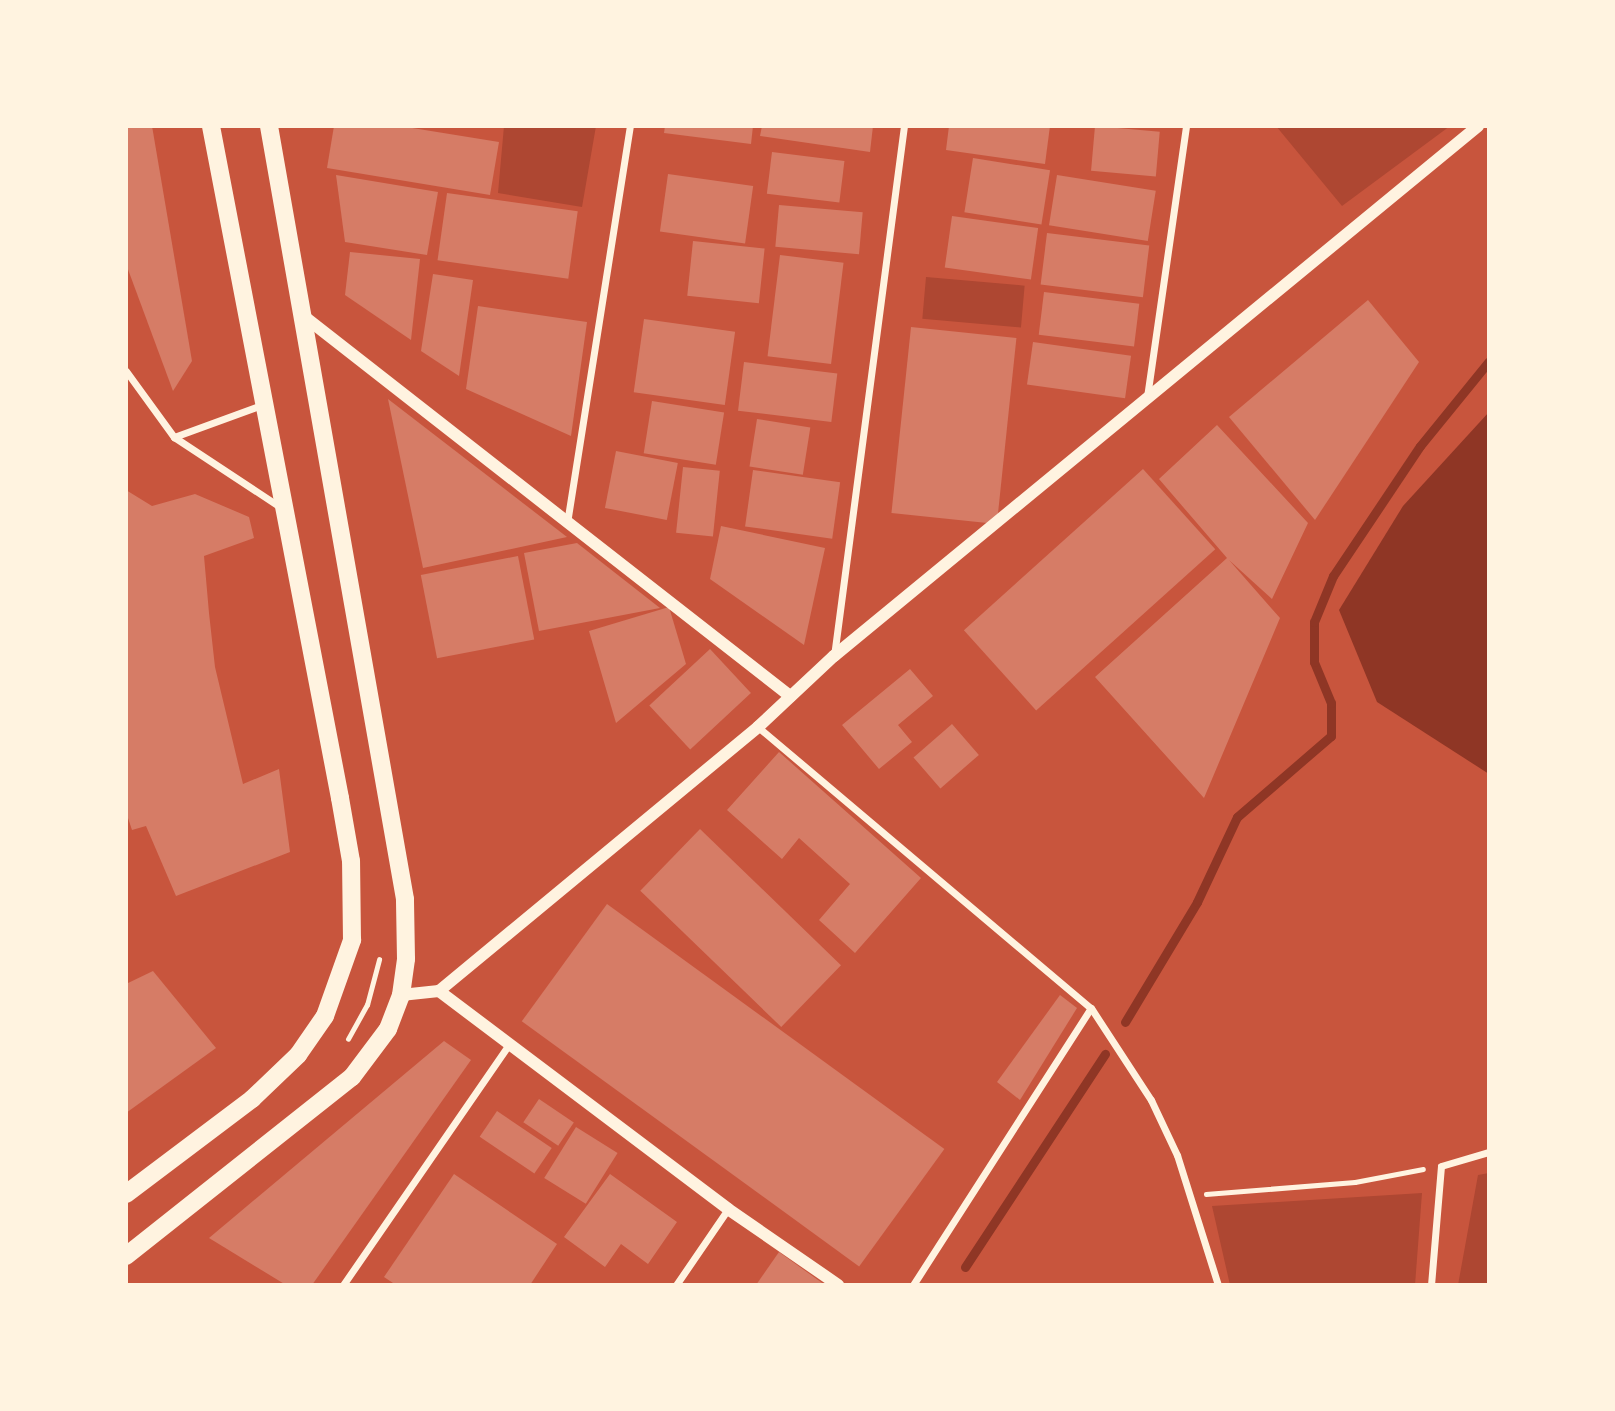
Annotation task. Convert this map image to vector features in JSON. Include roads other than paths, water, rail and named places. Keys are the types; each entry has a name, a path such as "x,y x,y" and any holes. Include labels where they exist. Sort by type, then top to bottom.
{"main road":[{"path":"126,1194 251,1099 298,1055 325,1016 352,940 351,861 211,126"},
{"path":"126,1256 352,1077 376,1049 401,995 407,933 405,899 269,126"}],"street":[{"path":"566,523 630,126"},
{"path":"834,656 904,126"},
{"path":"1147,397 1186,126"},
{"path":"401,995 439,991 758,727 834,656 1478,126"},
{"path":"301,314 790,696"},
{"path":"127,375 174,438 284,510"},
{"path":"174,438 265,404"},
{"path":"758,727 1091,1008 1151,1100 1191,1194 1218,1285"},
{"path":"439,991 508,1046 727,1209 838,1285"},
{"path":"913,1285 1091,1008"},
{"path":"343,1285 508,1046"},
{"path":"1431,1285 1441,1166 1489,1152"},
{"path":"676,1285 727,1209"}],"waterway":[{"path":"1125,1022 1197,902 1237,817 1331,736 1331,703 1314,662 1314,622 1333,576 1420,446 1489,361"},
{"path":"965,1267 1105,1054"}]}
